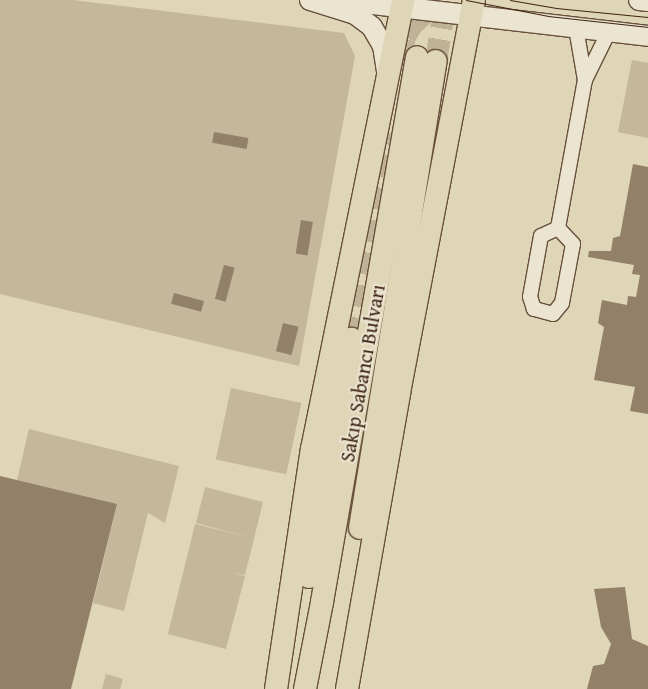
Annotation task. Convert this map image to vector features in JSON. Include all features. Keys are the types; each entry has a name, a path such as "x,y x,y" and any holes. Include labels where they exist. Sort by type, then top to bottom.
{"main road":[{"path":"310,0 355,14 372,27 383,46 388,78"},
{"path":"338,0 472,8 576,28 648,36"},
{"path":"639,0 648,1"},
{"path":"276,689 312,449 350,252 402,4"},
{"path":"347,689 399,393 472,8"},
{"name":"Sakıp Sabancı Bulvarı","path":"305,689 427,59 334,689"},
{"path":"290,689 351,339"}],"street":[{"path":"576,28 585,80"},
{"path":"558,228 585,80 608,33"},
{"path":"558,228 573,244 562,303 553,314 534,309 530,298 541,236 558,228"}],"shaded area":[{"path":"0,0 73,0 344,33 355,56 299,366 0,294"},
{"path":"632,60 648,63 648,138 618,132"},
{"path":"231,388 301,403 286,474 216,459"},
{"path":"29,429 179,466 165,523 148,513 124,611 93,603 117,505 17,480"},
{"path":"205,487 263,502 245,575 231,572 245,576 226,649 168,634 195,524 253,538 196,523"},
{"path":"106,674 123,679 120,689 102,689"}],"building":[{"path":"214,132 248,138 247,149 212,143"},
{"path":"633,164 648,167 648,414 630,411 635,387 594,380 604,327 598,323 602,300 627,305 628,296 636,297 640,275 632,274 634,265 588,257 589,251 611,251 613,238 620,236"},
{"path":"301,220 313,222 308,255 296,254"},
{"path":"224,265 235,268 226,302 215,299"},
{"path":"174,293 204,301 201,312 171,304"},
{"path":"283,323 299,327 292,355 276,351"},
{"path":"0,476 117,504 71,689 0,689"},
{"path":"625,587 632,639 648,646 648,689 587,689 593,666 604,664 611,644 601,627 594,589"}],"tunnel":[{"path":"436,61 446,0"},
{"path":"399,60 405,37 411,26 437,2"},
{"path":"351,339 387,133"}],"tram line":[{"path":"466,0 548,16 648,27"},
{"path":"510,0 556,8 648,17"}]}
